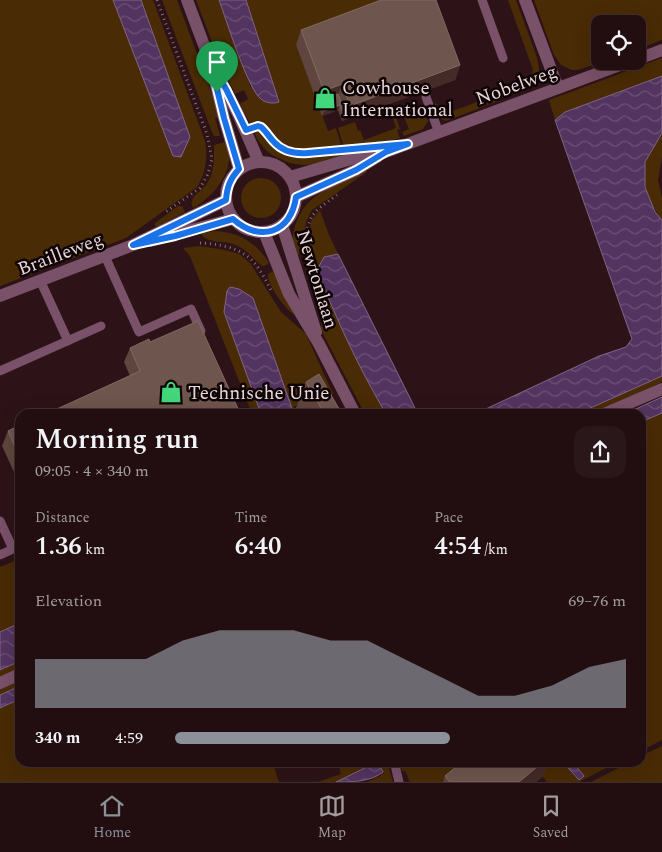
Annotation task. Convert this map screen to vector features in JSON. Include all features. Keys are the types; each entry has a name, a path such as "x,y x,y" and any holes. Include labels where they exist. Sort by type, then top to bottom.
{"street":[{"path":"188,0 211,64 239,169"},
{"path":"525,0 558,88"},
{"path":"646,56 662,50"},
{"path":"211,64 226,89 259,162"},
{"name":"Nobelweg","path":"290,177 351,159 386,152 607,70"},
{"name":"Nobelweg","path":"296,197 356,170 386,152"},
{"path":"259,162 271,163 281,168 290,177 296,197 295,207 282,225 275,230 253,232 243,228 233,219 228,211 226,200 227,188 231,178 239,169 259,162"},
{"name":"Brailleweg","path":"0,296 133,245 226,200"},
{"name":"Brailleweg","path":"133,245 175,236 233,219"},
{"name":"Newtonlaan","path":"282,225 319,344"},
{"name":"Newtonlaan","path":"264,232 290,294 319,344 352,409"},
{"path":"616,409 662,389"},
{"path":"0,683 15,676"}],"lane":[{"path":"482,0 503,58"},
{"path":"426,97 438,132"},
{"path":"105,256 139,332 191,309 203,336"},
{"path":"40,280 68,341"},
{"path":"0,371 101,326"},
{"path":"0,521 13,549 0,555"},
{"path":"395,767 399,782"}],"path":[{"path":"157,0 210,143 212,159 208,174 200,188 185,199"},
{"path":"246,130 258,126 261,127 276,145 292,152 303,154 326,152"},
{"path":"210,143 230,137"},
{"path":"304,256 309,219 318,208 340,193"},
{"path":"200,243 225,246 240,251 252,260 260,271"}],"shaded area":[{"path":"0,0 113,0 173,156 190,137 141,0 153,0 205,141 206,165 197,187 126,238 0,286"},
{"path":"162,0 177,0 215,102 219,117 215,118 220,136 214,136 212,132"},
{"path":"196,0 219,0 251,88 260,43 246,0 416,0 296,45 328,131 336,128 342,148 298,151 279,143 262,125 251,125 240,104 248,99 244,90 235,94 220,63"},
{"path":"508,0 516,0 537,58 539,73 534,85 517,94 515,90 500,96 501,100 446,121 441,119 434,105 435,103 442,115 521,86 528,81 533,70"},
{"path":"534,0 662,0 662,40 646,46 646,15 591,15 591,66 572,70 561,65 554,55"},
{"path":"662,58 662,76 565,112 555,120 549,100 630,70 646,70 646,64"},
{"path":"419,106 424,110 428,121 423,129 404,136 402,132 409,129 403,114 396,117 400,129 397,130 400,138 384,143 344,148 338,128 355,122 364,140 396,128 392,115"},
{"path":"254,129 262,131 274,146 293,154 315,155 359,151 315,164 294,164 268,152 258,140"},
{"path":"662,133 662,157 658,180 662,198 662,220 647,192 644,168 647,157"},
{"path":"225,142 229,153 229,161 224,177 207,199 193,208 193,198 206,185 211,175 214,145"},
{"path":"365,169 367,172 312,210 306,222 302,251 298,255 293,244 293,233 306,205 322,193"},
{"path":"257,178 265,178 272,181 278,187 281,198 278,209 272,215 265,218 257,218 250,215 244,209 241,202 241,194 244,187 250,181"},
{"path":"178,206 182,206 185,212 155,226 155,223"},
{"path":"320,210 338,254 324,257 371,388 383,409 362,409 321,330 321,305 308,265 307,253 311,221"},
{"path":"215,231 239,236 253,244 269,263 262,266 238,246 212,241 204,238 202,235 202,233"},
{"path":"200,246 225,250 239,254 250,263 281,312 306,334 333,394 315,404 311,396 294,407 295,409 292,409 253,298 224,312 259,409 250,409 190,256 183,248"},
{"path":"273,271 294,312 293,314 281,302 270,283 268,274"},
{"path":"662,376 662,382 603,409 588,409"},
{"path":"662,413 662,740 646,748 646,420"},
{"path":"15,561 15,625 0,632 0,567"},
{"path":"15,663 15,671 0,678 0,670"},
{"path":"15,682 15,688 0,695 0,689"},
{"path":"15,701 15,767 274,767 279,782 0,782 0,708"},
{"path":"662,746 662,782 591,782 620,767 646,767 646,754"},
{"path":"339,767 367,767 336,782 318,782 341,774"},
{"path":"380,767 389,767 393,782 367,782 380,776 383,772"},
{"path":"401,767 469,767 451,782 410,782 405,771 402,771"},
{"path":"535,767 567,767 579,780 584,776 577,767 608,767 579,782 547,782"}],"water":[{"path":"113,0 141,0 190,137 181,157 173,156"},
{"path":"219,0 246,0 279,102 265,101 256,93 244,69"},
{"path":"662,76 662,133 645,162 645,187 655,212 662,220 662,376 588,409 486,409 599,356 626,347 632,339 555,120 565,112"},
{"path":"338,254 416,409 383,409 357,361 317,270 324,257"},
{"path":"230,287 239,289 253,298 292,409 259,409 224,312 227,291"},
{"path":"662,397 662,413 646,420 646,409 636,409"},
{"path":"15,625 15,663 0,670 0,632"},
{"path":"15,688 15,701 0,708 0,695"},
{"path":"367,767 380,767 383,772 367,780 336,782"},
{"path":"567,767 577,767 584,776 579,780"}],"building":[{"path":"381,0 436,0 460,65 350,106 342,84 324,91 301,30"},
{"path":"338,94 346,115 344,116 340,105 324,111 320,100"},
{"path":"198,321 238,409 57,409 140,371 130,348 149,339 150,342"},
{"path":"319,374 339,409 319,409 321,408 306,382"},
{"path":"15,428 15,447 8,431"},
{"path":"456,767 537,767 519,782 450,782 445,776"}],"place":[{"name":"Cowhouse International","path":"325,98"},
{"name":"Technische Unie","path":"171,392"}],"route":[{"path":"211,64 226,89 246,130 258,126 261,127 276,145 287,151 308,153 408,144 386,152 356,170 296,197 295,207 290,216 275,230 253,232 243,228 233,219 175,236 133,245 226,200 227,188 231,178 239,169 217,92 211,64"}]}
